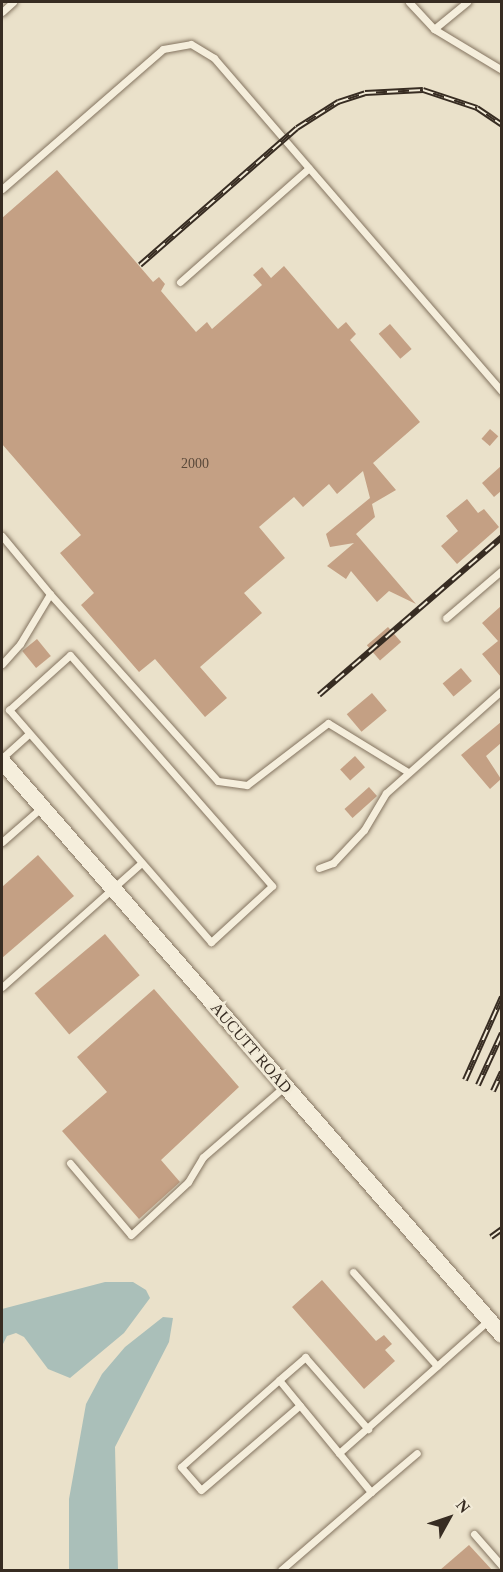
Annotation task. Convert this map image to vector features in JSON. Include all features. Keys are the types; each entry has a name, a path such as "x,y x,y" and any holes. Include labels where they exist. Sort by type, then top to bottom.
{"street":[{"name":"AUCUTT ROAD","path":"2,760 501,1335"}],"lane":[{"path":"2,12 13,2"},
{"path":"409,2 434,29 501,70"},
{"path":"434,29 467,2"},
{"path":"2,189 163,49 178,44 191,44 214,58 501,392"},
{"path":"180,282 309,168"},
{"path":"2,536 50,594 218,780 247,785 328,723 408,772"},
{"path":"446,618 501,570"},
{"path":"2,664 20,644 50,594"},
{"path":"70,655 272,886 211,942 29,734 9,710 70,655"},
{"path":"319,868 333,863 356,838 386,793 501,690"},
{"path":"2,760 29,734"},
{"path":"2,842 42,807"},
{"path":"2,987 141,863"},
{"path":"70,1163 131,1235 188,1182 203,1157 285,1086"},
{"path":"353,1272 437,1366"},
{"path":"339,1453 489,1320"},
{"path":"300,1405 201,1490 181,1467 305,1357 368,1429"},
{"path":"279,1380 371,1492"},
{"path":"281,1570 417,1453"},
{"path":"474,1534 501,1566"}],"water":[{"path":"105,1282 133,1282 146,1290 150,1298 124,1333 70,1378 48,1369 24,1337 16,1333 7,1336 2,1346 2,1309"},
{"path":"163,1317 173,1318 169,1342 115,1447 118,1570 69,1570 69,1499 86,1404 102,1374 125,1347"}],"building":[{"path":"57,170 153,282 159,277 165,284 161,291 196,332 207,322 212,329 262,285 253,275 262,267 271,278 284,266 338,329 346,322 356,334 350,340 420,422 373,463 396,490 372,504 375,517 356,534 416,604 389,591 377,602 351,571 346,579 327,566 354,543 330,547 326,534 370,498 363,471 337,494 329,484 303,507 294,497 259,527 285,558 244,593 262,613 200,667 227,698 205,717 155,659 139,672 81,605 94,593 60,553 81,535 2,444 2,218"},
{"path":"390,324 412,349 400,359 379,334"},
{"path":"490,429 498,436 490,446 481,439"},
{"path":"501,466 501,491 494,497 482,483"},
{"path":"467,499 478,513 484,509 499,527 457,564 441,546 458,531 446,516"},
{"path":"501,606 501,677 482,654 498,641 482,623"},
{"path":"388,627 401,642 380,660 367,645"},
{"path":"37,639 51,656 36,668 22,651"},
{"path":"461,668 472,681 454,696 443,683"},
{"path":"372,693 387,711 362,732 347,714"},
{"path":"501,722 501,743 486,756 501,779 490,789 461,755"},
{"path":"355,756 365,767 350,781 340,769"},
{"path":"369,787 377,796 353,818 344,809"},
{"path":"38,855 74,896 2,958 2,887"},
{"path":"105,934 140,975 69,1035 35,993"},
{"path":"154,989 239,1087 161,1160 180,1182 139,1219 62,1131 107,1092 77,1057"},
{"path":"322,1280 376,1341 384,1335 392,1344 385,1350 395,1361 364,1389 292,1307"},
{"path":"469,1545 492,1570 440,1570"}],"railway":[{"path":"140,265 297,128 338,102 365,93 423,90 477,108 502,125"},
{"path":"319,695 502,537"},
{"path":"465,1080 502,997"},
{"path":"478,1085 502,1033"},
{"path":"493,1091 502,1072"},
{"path":"491,1237 502,1229"}]}
